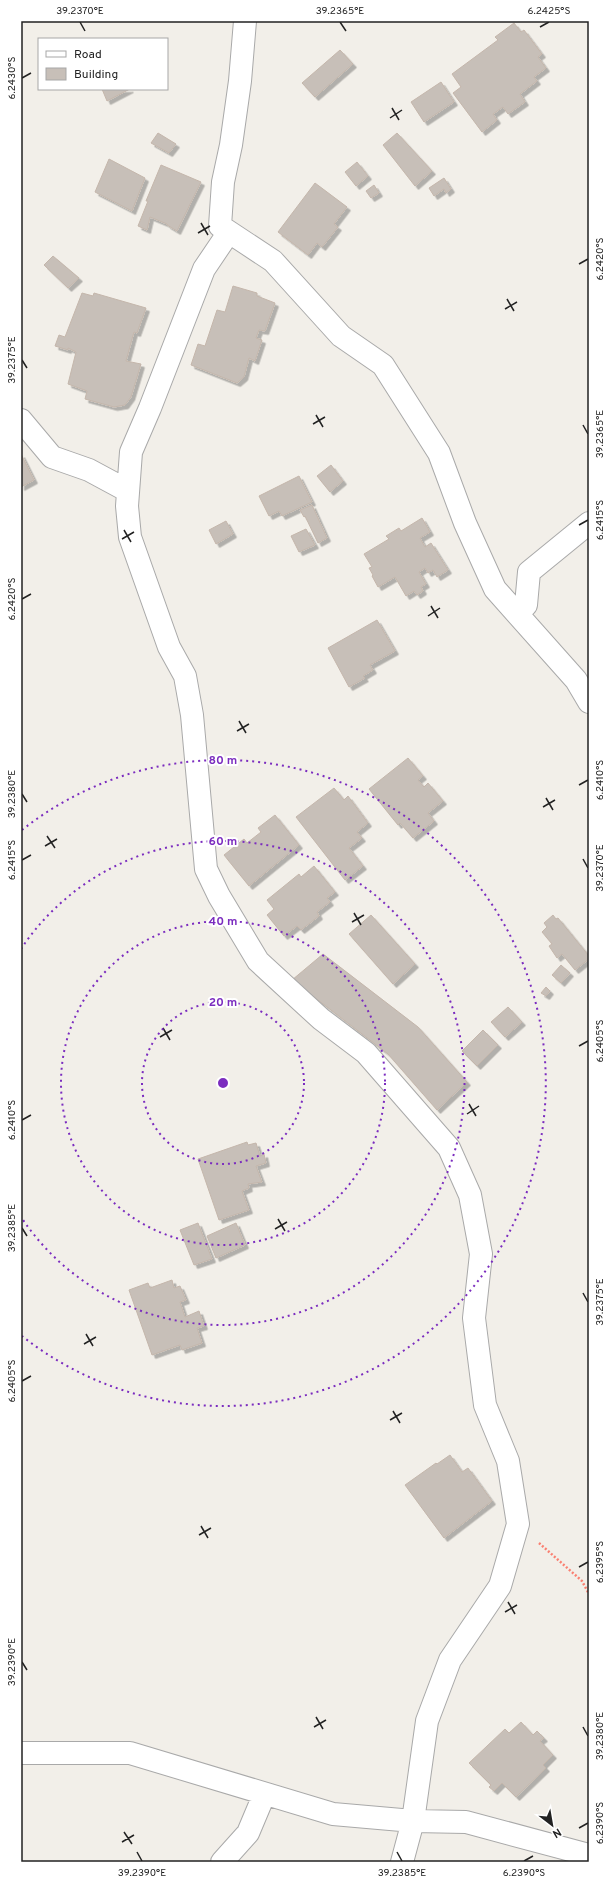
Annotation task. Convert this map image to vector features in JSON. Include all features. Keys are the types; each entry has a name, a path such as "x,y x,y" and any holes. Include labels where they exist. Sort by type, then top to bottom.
{"street":[{"path":"245,21 240,81 231,145 223,182 220,226 273,261 341,336 383,364 439,453 465,523 495,589 576,680 589,702"},
{"path":"229,232 204,270 150,408 131,452 127,506 130,537 169,647 185,676 192,715 206,869 258,961 321,1019 366,1053 449,1148 470,1195 481,1254 474,1318 485,1405 508,1461 518,1524 500,1586 450,1660 427,1721 413,1821 402,1862"},
{"path":"21,420 52,457 89,470 128,491"},
{"path":"517,613 526,605 529,572 589,523"},
{"path":"21,1753 130,1753 202,1774 264,1795 333,1814 413,1821 466,1822 589,1855"},
{"path":"222,1862 248,1833 264,1795"}],"path":[{"path":"518,1524 582,1581 589,1594"}],"building":[{"path":"514,23 521,32 524,30 542,54 538,57 546,68 534,77 537,81 520,94 525,102 508,114 503,107 493,114 497,120 482,132 453,93 461,87 452,74 498,40 495,37"},
{"path":"340,50 353,64 315,97 302,83"},
{"path":"441,82 454,102 424,122 411,102"},
{"path":"102,90 128,90 107,101"},
{"path":"158,133 176,144 169,153 151,143"},
{"path":"397,133 432,171 415,186 383,145"},
{"path":"109,159 145,178 132,211 95,192"},
{"path":"357,162 368,176 356,186 345,172"},
{"path":"161,165 201,182 177,231 167,224 150,217 147,230 138,226 148,201 146,201"},
{"path":"444,178 451,189 446,193 444,189 434,196 429,188"},
{"path":"315,183 347,207 334,224 338,227 322,247 317,243 308,255 278,232"},
{"path":"374,185 379,193 371,198 366,191"},
{"path":"53,256 79,278 68,288 44,265"},
{"path":"233,286 257,293 257,296 275,303 265,331 259,330 256,338 262,340 255,361 249,358 244,377 237,383 191,365 198,344 205,346 217,310 225,312"},
{"path":"82,293 93,296 94,293 146,308 137,333 134,332 126,361 141,364 131,397 125,405 114,407 85,399 87,391 68,384 76,352 68,348 68,350 55,346 59,335 65,337"},
{"path":"21,454 34,480 21,487"},
{"path":"331,465 343,481 330,492 317,476"},
{"path":"299,476 312,502 282,516 279,511 269,516 259,496"},
{"path":"312,505 327,538 318,543 305,516 304,517 300,510"},
{"path":"422,518 430,532 420,538 425,547 431,543 448,570 437,577 433,570 428,573 425,568 419,572 426,584 421,587 423,591 417,595 414,591 406,596 395,577 378,587 369,568 372,567 364,554 389,539 386,536 399,528 401,531"},
{"path":"226,521 233,534 216,544 209,530"},
{"path":"306,529 315,545 299,552 291,536"},
{"path":"377,620 395,651 370,665 373,670 363,676 365,678 349,687 328,648"},
{"path":"408,758 423,776 418,780 424,787 428,783 443,801 428,813 434,821 413,838 400,823 398,825 369,789"},
{"path":"334,788 344,800 348,796 368,823 357,832 362,838 349,848 363,866 345,880 296,817"},
{"path":"275,815 299,845 249,886 224,855 244,839 247,843 261,832 258,828"},
{"path":"314,866 335,892 327,898 330,902 317,912 319,916 301,930 297,926 284,936 267,915 274,909 267,900 299,874 301,877"},
{"path":"371,915 415,964 393,984 349,934"},
{"path":"553,915 556,919 558,918 589,956 589,959 575,970 562,954 557,958 549,946 552,944 542,932 547,927 544,923"},
{"path":"323,954 418,1027 467,1082 437,1110 388,1054 292,980"},
{"path":"561,965 570,973 561,983 552,975"},
{"path":"546,987 550,991 546,996 541,993"},
{"path":"508,1007 522,1022 505,1037 491,1022"},
{"path":"483,1030 498,1045 477,1066 462,1051"},
{"path":"247,1142 248,1145 256,1143 260,1156 264,1154 266,1163 256,1166 262,1182 248,1184 249,1188 242,1191 249,1210 219,1220 198,1159"},
{"path":"198,1223 212,1259 194,1265 180,1230"},
{"path":"236,1223 245,1245 216,1258 207,1236"},
{"path":"172,1280 174,1288 180,1286 186,1300 180,1302 185,1317 199,1311 204,1326 197,1328 202,1343 182,1350 180,1345 152,1355 129,1290 148,1283 150,1288"},
{"path":"450,1455 462,1472 468,1468 492,1501 444,1538 405,1485"},
{"path":"521,1722 533,1735 537,1731 544,1738 540,1741 553,1755 543,1765 546,1768 516,1797 502,1783 494,1791 489,1787 491,1785 469,1763 505,1729 509,1733"}]}
